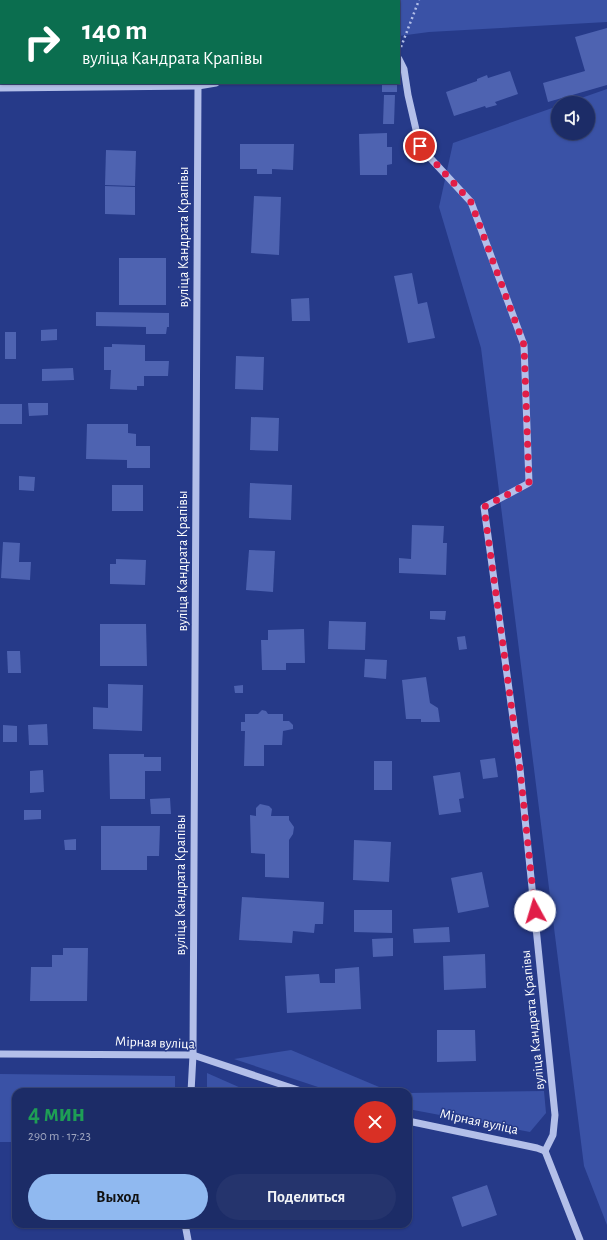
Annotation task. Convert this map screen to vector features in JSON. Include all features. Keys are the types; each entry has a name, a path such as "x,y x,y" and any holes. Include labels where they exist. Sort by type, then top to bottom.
{"street":[{"name":"вуліца Кандрата Крапівы","path":"400,61 404,69 408,96 420,146 471,202 524,345 529,483 484,507 520,769 555,1115 553,1135 545,1151"},
{"path":"0,88 198,86 210,84"},
{"name":"вуліца Кандрата Крапівы","path":"191,1088 193,1055 198,86"},
{"name":"Мірная вуліца","path":"0,1054 193,1055 292,1088"},
{"name":"Мірная вуліца","path":"412,1122 537,1148 545,1151"},
{"path":"545,1151 580,1240"},
{"path":"186,1228 188,1240"}],"path":[{"path":"400,49 419,0"}],"shaded area":[{"path":"400,0 607,0 607,22 429,32 400,36"},
{"path":"607,89 607,1225 584,1166 481,348 439,207 453,143 551,108 551,140 595,140 595,96 587,96"},
{"path":"291,1050 381,1088 321,1088 234,1059"},
{"path":"207,1073 241,1088 207,1088"},
{"path":"0,1074 175,1076 175,1088 12,1088 12,1142 0,1142"},
{"path":"544,1091 546,1113 530,1132 412,1110 412,1093"}],"building":[{"path":"607,28 607,85 569,96 551,96 551,101 548,102 543,83 585,71 575,37"},
{"path":"510,71 518,94 495,102 497,105 486,108 485,106 454,116 446,92 477,81 477,79 487,75 488,78"},
{"path":"382,84 397,84 397,92 382,92"},
{"path":"384,95 395,95 394,124 383,124"},
{"path":"387,133 387,147 392,147 392,164 387,165 387,175 360,175 359,134"},
{"path":"240,144 294,144 293,170 272,169 272,174 257,174 257,169 240,169"},
{"path":"106,150 136,151 135,186 105,185"},
{"path":"105,186 135,187 135,215 105,214"},
{"path":"254,196 281,197 279,255 251,253"},
{"path":"119,258 166,258 166,305 119,305"},
{"path":"412,273 418,304 427,302 435,338 408,343 394,276"},
{"path":"309,298 310,321 292,321 291,299"},
{"path":"96,312 169,313 169,327 167,327 166,334 146,334 146,327 96,326"},
{"path":"57,329 57,340 41,341 41,330"},
{"path":"5,332 16,332 16,359 5,359"},
{"path":"112,344 145,345 145,361 169,361 168,376 144,376 144,386 137,386 137,390 110,389 111,370 104,370 104,347 112,347"},
{"path":"236,356 264,357 263,390 235,389"},
{"path":"73,368 74,380 42,381 42,369"},
{"path":"28,403 48,403 48,415 29,416"},
{"path":"0,404 22,404 22,424 0,424"},
{"path":"251,417 279,418 278,451 250,450"},
{"path":"87,424 128,424 128,433 136,434 136,446 150,446 150,468 127,468 127,460 86,459"},
{"path":"19,476 35,477 34,491 19,490"},
{"path":"250,483 292,485 291,520 249,518"},
{"path":"112,485 143,485 143,511 112,511"},
{"path":"412,525 444,526 443,543 447,543 446,575 399,573 399,558 411,559"},
{"path":"3,542 20,543 19,562 31,562 30,580 1,578"},
{"path":"249,550 275,551 273,592 246,590"},
{"path":"116,559 146,560 145,585 110,584 110,564 116,564"},
{"path":"430,611 446,611 445,620 430,619"},
{"path":"329,621 366,622 365,650 328,649"},
{"path":"100,624 146,624 147,666 100,666"},
{"path":"304,629 305,663 286,663 286,670 262,670 261,640 268,640 268,630"},
{"path":"465,636 467,649 459,650 457,637"},
{"path":"7,651 20,651 21,673 8,673"},
{"path":"365,659 387,660 386,679 364,677"},
{"path":"426,677 430,703 438,708 440,722 421,722 421,719 406,719 402,680"},
{"path":"108,684 143,685 142,731 93,729 93,707 108,708"},
{"path":"243,685 243,693 235,693 234,686"},
{"path":"262,710 266,711 268,714 283,714 283,721 289,721 293,725 293,729 283,731 282,745 264,745 264,766 244,766 245,731 241,731 241,722 245,722 245,714 258,714"},
{"path":"47,724 48,745 29,745 28,725"},
{"path":"3,725 17,726 17,742 3,742"},
{"path":"109,754 144,754 144,757 161,757 161,771 145,771 145,799 110,799"},
{"path":"495,758 498,777 483,779 480,760"},
{"path":"374,761 392,761 392,790 374,790"},
{"path":"43,770 44,792 30,793 30,771"},
{"path":"460,772 464,798 459,799 461,812 439,815 433,776"},
{"path":"170,798 171,814 151,814 150,799"},
{"path":"260,804 269,806 272,809 271,816 289,816 289,820 294,827 293,834 289,840 289,878 265,877 265,854 251,853 250,815 256,816 256,808"},
{"path":"24,810 41,810 41,819 24,820"},
{"path":"101,826 160,826 159,856 147,856 147,870 101,870"},
{"path":"76,839 76,850 65,850 64,840"},
{"path":"354,840 391,842 389,882 353,880"},
{"path":"482,872 489,907 458,913 451,878"},
{"path":"242,897 324,902 323,924 315,924 314,933 293,931 292,943 239,940"},
{"path":"354,910 392,910 392,933 354,932"},
{"path":"449,927 450,942 414,943 413,929"},
{"path":"393,938 393,956 373,957 372,939"},
{"path":"63,948 88,948 87,1001 30,1001 31,967 52,967 52,955 63,955"},
{"path":"485,954 486,988 444,990 443,956"},
{"path":"359,967 361,1009 287,1013 285,976 319,974 320,983 335,983 335,969"},
{"path":"437,1030 475,1030 476,1061 437,1062"},
{"path":"487,1185 497,1215 462,1227 452,1197"}],"route":[{"path":"420,146 471,202 524,345 529,483 484,507 520,769 535,911"}]}
